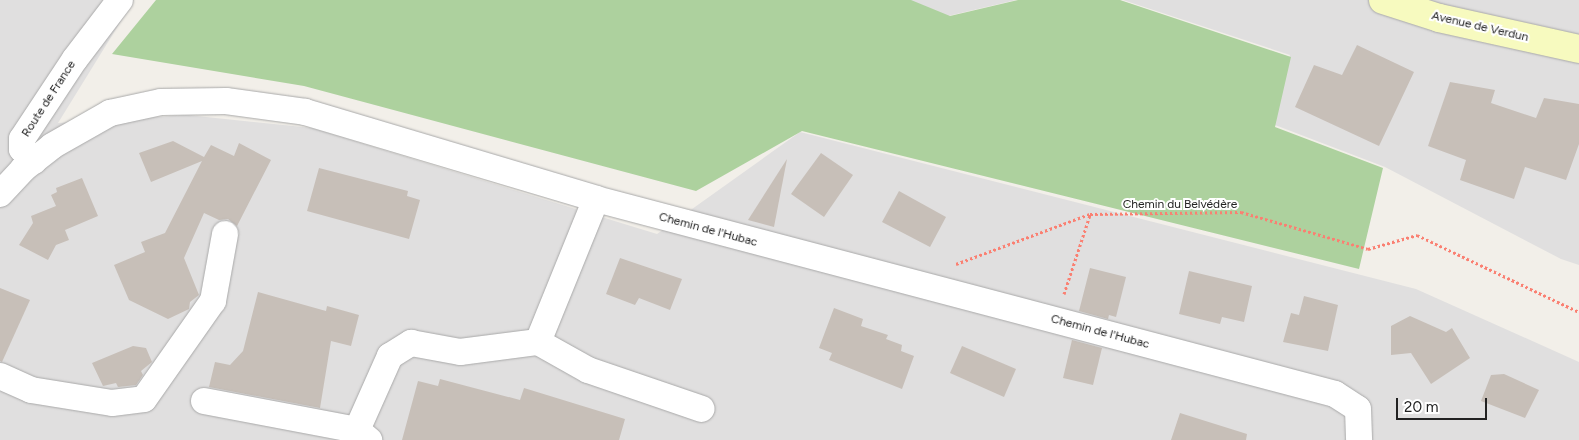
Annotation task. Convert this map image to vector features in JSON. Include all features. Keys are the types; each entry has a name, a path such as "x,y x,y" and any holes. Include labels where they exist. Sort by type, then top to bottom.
{"main road":[{"name":"Avenue de Verdun","path":"1383,0 1439,18 1579,49"}],"street":[{"name":"Route de France","path":"34,160 22,149 22,139 75,59 120,0"},
{"name":"Chemin de l'Hubac","path":"34,160 76,130 110,113 160,102 226,101 305,112 596,199 1335,394 1358,409 1359,440"},
{"path":"0,194 34,160"},
{"path":"538,342 596,199"},
{"path":"0,376 31,390 112,404 144,399 213,301 225,234"},
{"path":"204,401 363,435 390,356 411,342 460,352 538,342 588,370 702,409"}],"path":[{"name":"Chemin du Belvédère","path":"952,265 1090,214 1241,212 1368,249 1417,234 1579,312"},
{"path":"1056,320 1090,214"}],"shaded area":[{"path":"0,0 134,0 58,123 187,115 312,128 657,234 800,132 1416,289 1579,362 1579,440 0,440"},
{"path":"908,0 1016,0 948,16"},
{"path":"1123,0 1579,0 1579,265 1561,259 1385,167 1275,125 1290,55"}],"green space":[{"path":"156,0 911,0 950,16 1018,0 1120,0 1291,57 1275,127 1383,168 1359,269 802,131 696,191 304,86 112,54"}],"building":[{"path":"1357,45 1414,72 1379,146 1295,107 1314,65 1342,75"},
{"path":"1450,82 1495,90 1491,103 1536,118 1544,98 1579,104 1579,144 1566,180 1525,167 1514,199 1460,180 1466,160 1428,146"},
{"path":"173,141 204,157 211,145 234,156 239,143 271,160 237,226 228,219 219,220 204,213 184,258 199,295 190,302 189,309 168,319 129,300 114,265 145,252 141,242 165,233 202,161 151,182 139,153"},
{"path":"821,153 853,175 824,217 791,194"},
{"path":"787,159 774,227 748,220"},
{"path":"319,168 408,191 407,196 420,200 409,239 307,211"},
{"path":"82,178 98,216 65,230 69,240 56,245 48,260 19,245 33,223 31,216 56,206 51,195 57,192 56,188"},
{"path":"899,191 946,217 930,247 882,222"},
{"path":"620,258 682,279 670,310 639,298 635,305 606,294"},
{"path":"1090,268 1126,277 1116,317 1109,315 1108,319 1079,311"},
{"path":"1189,271 1252,286 1244,322 1222,317 1220,324 1179,314"},
{"path":"0,288 30,300 2,362 0,361"},
{"path":"258,292 326,311 327,306 359,315 351,346 331,341 320,408 209,387 215,362 230,365 243,351"},
{"path":"1304,296 1338,305 1328,351 1283,342 1291,313 1299,315"},
{"path":"834,308 863,319 861,326 888,335 886,339 902,345 901,351 914,356 902,389 829,360 832,353 819,348"},
{"path":"1410,316 1446,332 1452,328 1470,358 1431,384 1411,353 1391,355 1391,326"},
{"path":"1072,340 1102,348 1093,385 1063,378"},
{"path":"133,346 146,348 152,362 141,371 143,375 136,385 118,387 116,383 103,386 92,363"},
{"path":"962,346 1016,369 1004,397 950,373"},
{"path":"1504,374 1539,390 1525,418 1481,401 1491,375"},
{"path":"440,379 520,400 524,388 625,419 619,440 402,440 418,381 438,386"},
{"path":"1180,413 1247,434 1246,440 1171,440"}]}
